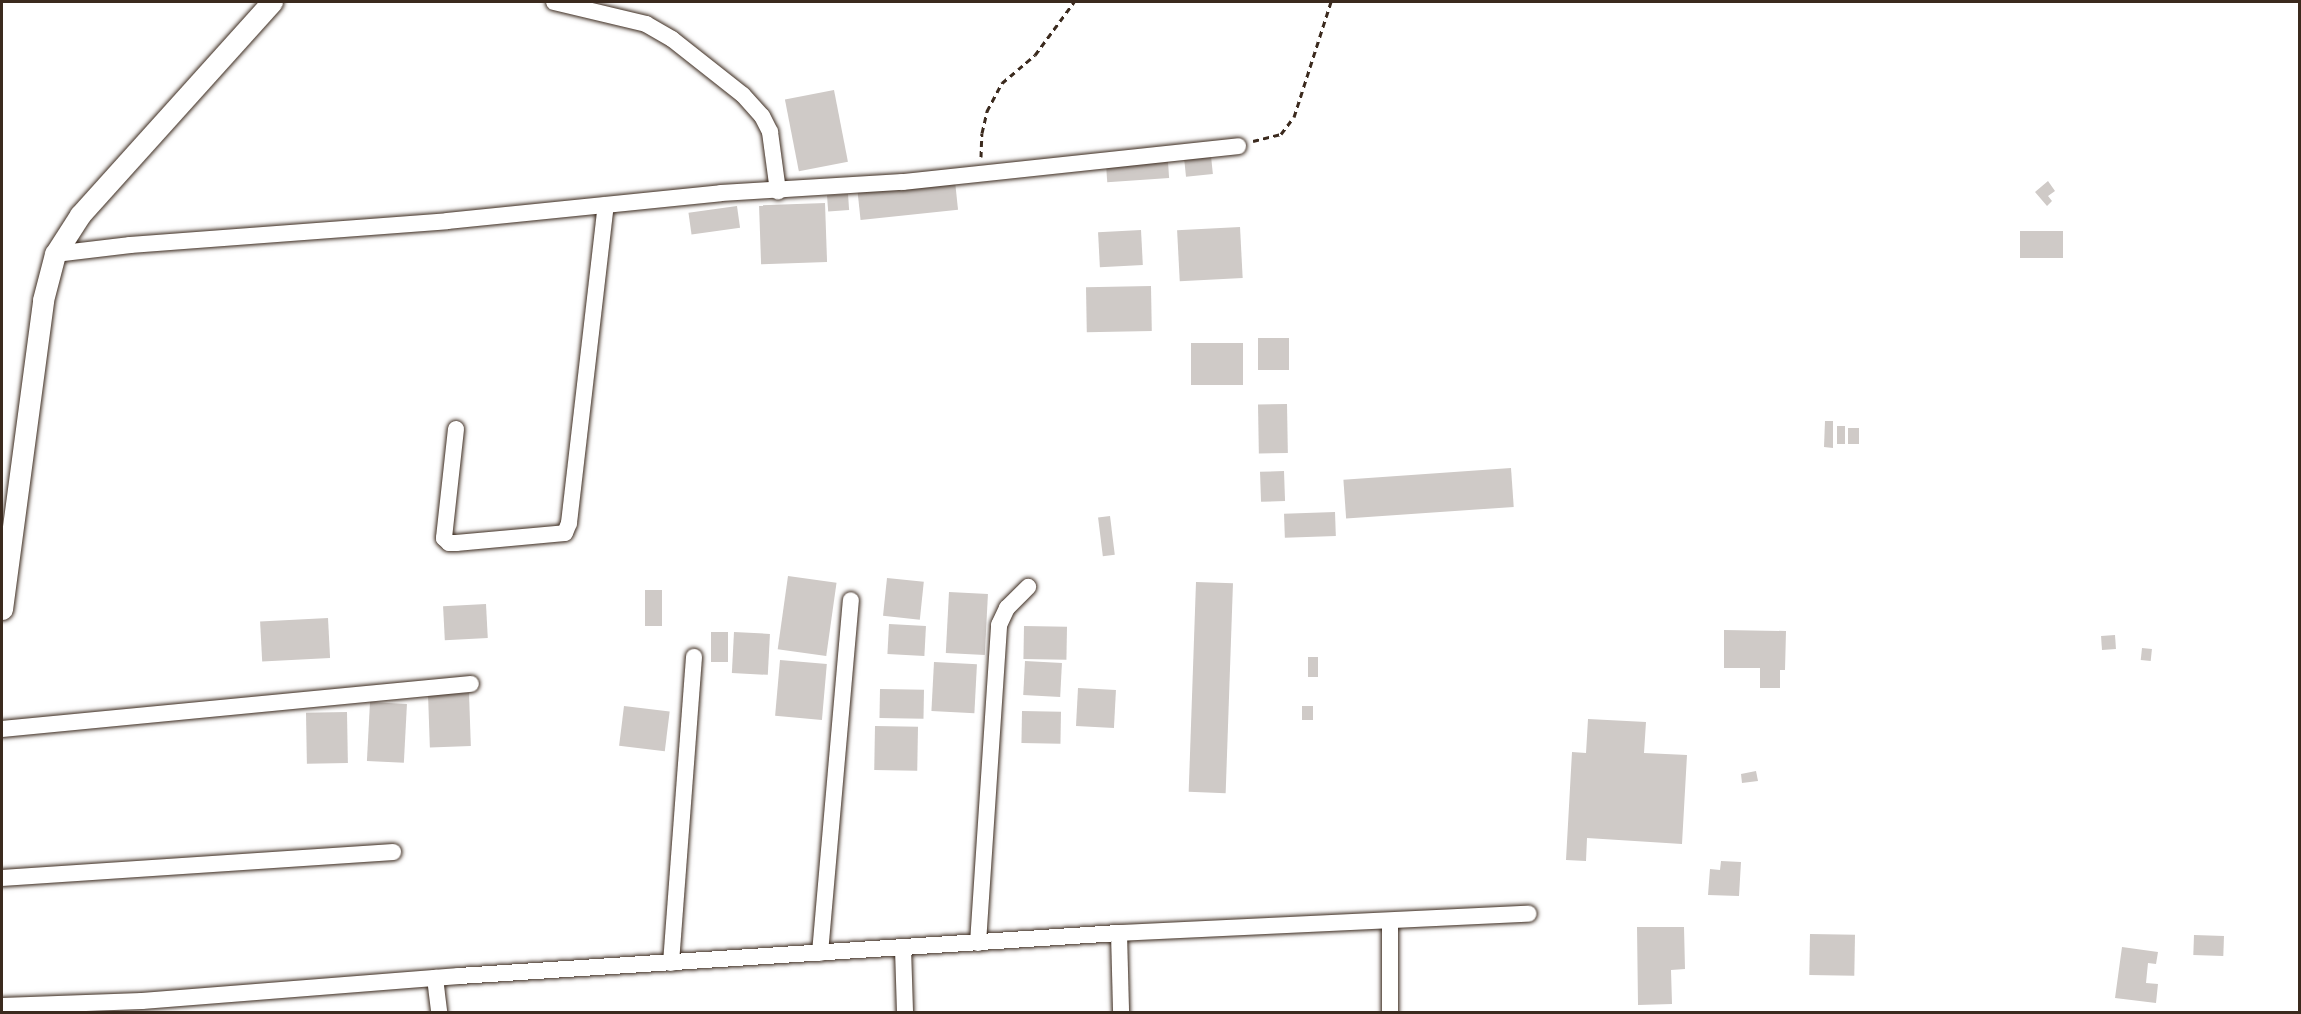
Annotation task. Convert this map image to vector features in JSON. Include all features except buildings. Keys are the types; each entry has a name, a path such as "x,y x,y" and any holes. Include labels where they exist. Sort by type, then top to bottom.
{"street":[{"path":"2,609 43,300 55,254 80,215 272,2"},
{"path":"554,2 646,24 672,39 743,95 762,117 770,132 774,148 778,191"},
{"path":"55,254 721,193 778,191 980,174 1238,146"},
{"path":"456,429 444,538 449,543 565,533 570,511 606,205"},
{"path":"978,943 999,625 1007,608 1028,587"},
{"path":"820,953 851,600"},
{"path":"671,963 694,657"},
{"path":"2,729 471,684"},
{"path":"2,878 393,852"},
{"path":"2,1006 142,1001 435,978 1119,933 1529,914"},
{"path":"1390,922 1390,1012"},
{"path":"1119,933 1121,1012"},
{"path":"903,948 905,1012"},
{"path":"435,978 440,1012"}],"path":[{"path":"980,174 982,133 987,111 1002,83 1035,55 1074,2"},
{"path":"1238,146 1262,137 1281,134 1294,117 1331,2"}]}
